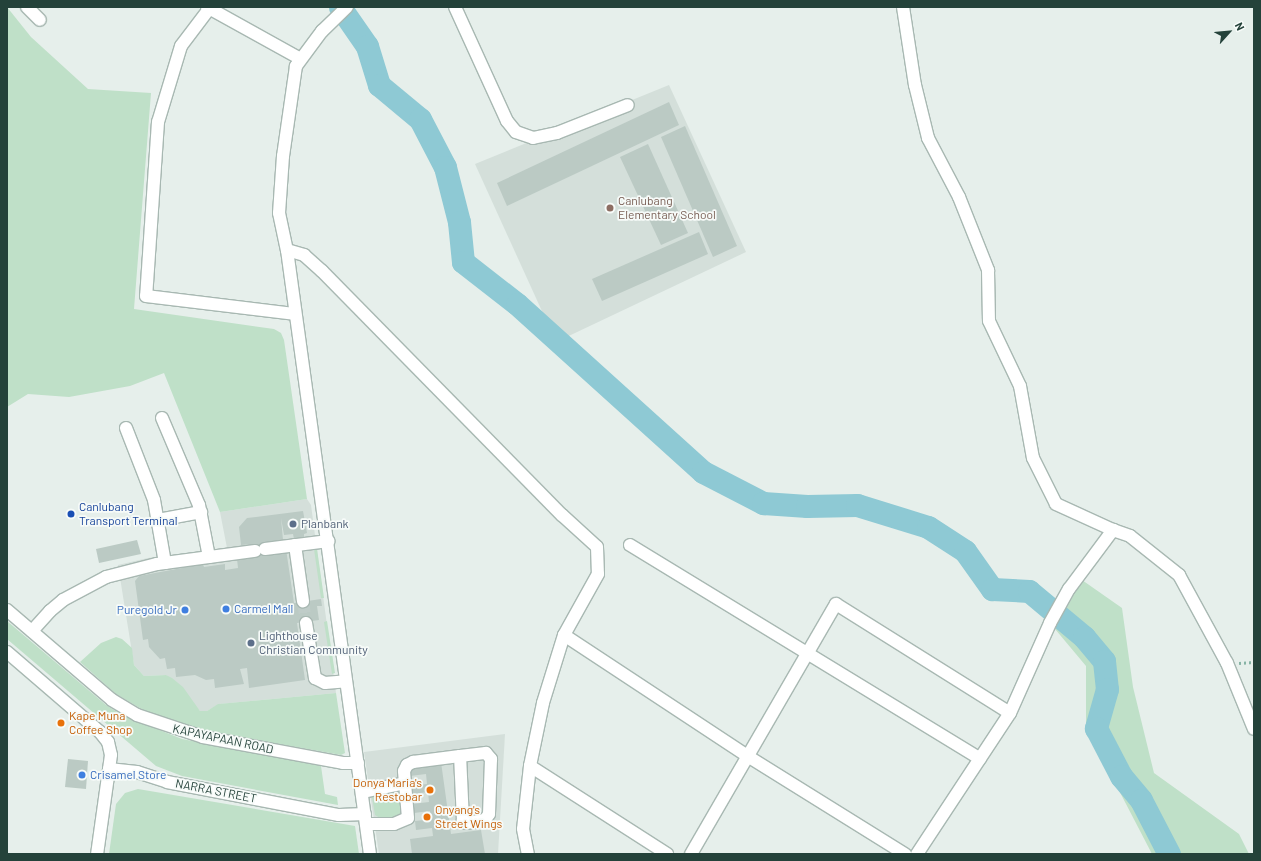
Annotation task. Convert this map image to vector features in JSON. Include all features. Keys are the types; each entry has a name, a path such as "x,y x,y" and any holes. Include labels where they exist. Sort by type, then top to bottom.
{"street":[{"path":"27,7 40,20"},
{"path":"347,7 322,31 296,66 282,156 279,213 287,250 294,314 328,541 370,854"},
{"path":"455,7 507,121 516,132 533,138 557,133 628,105"},
{"path":"903,7 915,85 928,138 959,197 988,270 988,321 1020,386 1033,458 1056,504 1113,530 1130,536 1179,574 1227,663 1254,729"},
{"path":"294,314 146,296 158,122 181,46 208,8 301,59"},
{"path":"287,250 304,256 322,271 562,515 597,547 598,574 564,635 543,703 530,766 523,829 528,854"},
{"path":"162,418 201,512 209,557"},
{"path":"126,428 149,487 158,520 166,563"},
{"path":"158,520 201,512"},
{"path":"917,854 1010,713 1050,623 1069,589 1113,530"},
{"path":"32,631 56,605 90,584 123,571 166,563 328,541"},
{"path":"296,545 303,601"},
{"path":"630,545 980,759"},
{"path":"691,854 750,757 836,604 1010,713"},
{"name":"KAPAYAPAAN ROAD","path":"7,610 112,700 152,721 202,737 343,763 358,763"},
{"path":"306,623 315,678 324,683 346,681"},
{"path":"564,635 750,757 905,854"},
{"path":"7,652 104,736 110,748 109,769 97,854"},
{"path":"362,792 406,783 404,771 410,763 460,756 486,753 490,755 488,814 483,821 463,821 460,756"},
{"path":"530,766 667,854"},
{"name":"NARRA STREET","path":"109,769 137,772 167,782 394,824 408,818 406,783"}],"shaded area":[{"name":"Canlubang Elementary School","path":"669,85 746,252 556,342 475,164"},
{"name":"Carmel Mall","path":"307,499 311,505 336,693 219,704 207,711 200,711 166,675 144,676 134,665 118,565 148,558 227,548 220,512"},
{"path":"505,734 498,854 379,854 364,752"}],"green space":[{"path":"7,7 31,37 88,89 151,93 134,309 274,329 281,333 284,340 307,499 220,512 164,373 130,386 69,397 28,394 7,407"},
{"path":"314,549 317,549 324,598 321,598"},
{"path":"1082,580 1122,608 1133,687 1154,773 1239,834 1249,854 1152,854 1086,727 1086,666 1055,629"},
{"path":"7,621 106,705 122,715 182,739 321,766 325,794 337,797 338,805 182,776 156,766 7,639"},
{"path":"327,621 335,673 332,674 324,622"},
{"path":"116,637 122,639 132,648 134,665 144,676 166,675 172,678 183,687 200,711 207,711 218,704 336,693 345,753 341,755 207,731 145,711 116,694 80,662 101,643"},
{"path":"138,789 355,826 359,854 109,854 116,804 125,793"},
{"path":"395,791 400,795 403,812 401,815 395,818 380,818 375,815 372,797"}],"building":[{"path":"669,102 679,125 507,206 497,183"},
{"path":"685,126 737,246 713,257 661,137"},
{"path":"648,144 688,233 661,245 620,157"},
{"path":"699,232 708,254 602,301 592,279"},
{"name":"Carmel Mall","path":"303,511 307,533 304,534 304,537 294,539 293,534 284,535 281,518 283,540 263,542 264,555 286,549 294,603 321,599 322,606 317,606 319,620 297,623 305,680 249,688 247,668 240,669 244,684 215,688 214,679 206,680 195,675 176,677 175,668 167,669 165,658 160,659 149,647 148,639 143,640 135,581 139,576 203,564 204,567 225,564 225,570 238,568 237,559 256,554 255,544 241,545 239,527 247,518"},
{"path":"137,540 141,554 99,563 96,549"},
{"path":"68,759 88,761 86,789 65,787"},
{"path":"441,762 451,834 481,830 485,854 412,854 410,839 433,836 432,828 416,830 415,821 424,820 423,814 430,813 430,811 414,813 412,804 429,802 428,792 412,794 411,786 427,784 426,774 410,776 410,769"}],"waterway":[{"path":"340,7 367,46 379,85 420,119 445,167 459,222 463,262 517,304 703,472 763,503 807,506 857,505 928,527 965,551 992,589 1029,591 1084,637 1104,661 1107,689 1096,728 1121,776 1141,800 1169,854"}],"tunnel":[{"path":"303,601 306,623"}],"place":[{"name":"Canlubang Elementary School","path":"610,208"},
{"name":"Canlubang Transport Terminal","path":"71,514"},
{"name":"Planbank","path":"293,524"},
{"name":"Carmel Mall","path":"226,609"},
{"name":"Puregold Jr","path":"185,610"},
{"name":"Lighthouse Christian Community","path":"251,643"},
{"name":"Kape Muna Coffee Shop","path":"61,723"},
{"name":"Crisamel Store","path":"82,775"},
{"name":"Donya Maria's Restobar","path":"430,790"},
{"name":"Onyang's Street Wings","path":"427,817"}]}
